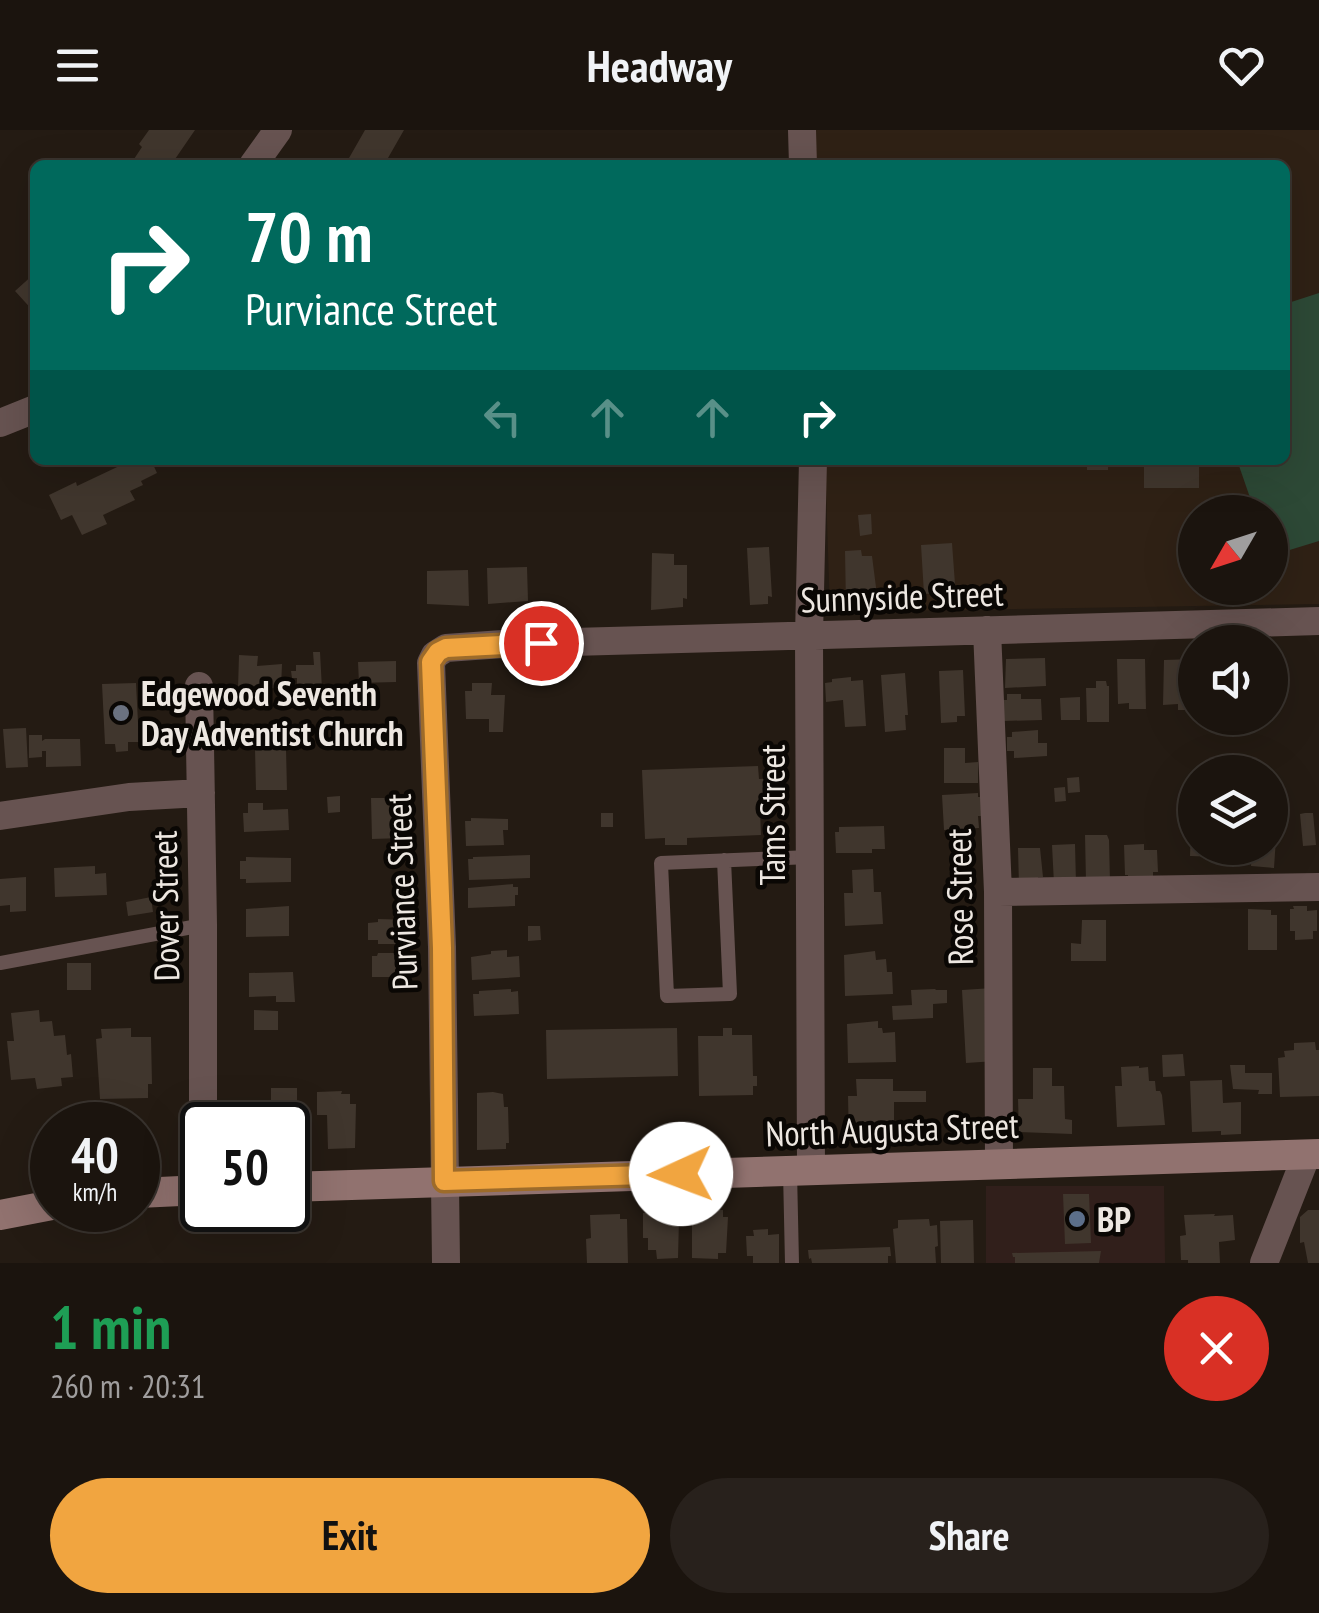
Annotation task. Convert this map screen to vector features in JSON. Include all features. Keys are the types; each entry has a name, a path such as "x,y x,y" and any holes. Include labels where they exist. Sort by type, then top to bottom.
{"main road":[{"name":"North Augusta Street","path":"310,1185 1313,1154"},
{"path":"0,1215 30,1209"}],"street":[{"path":"257,160 278,130"},
{"path":"802,130 803,160"},
{"path":"0,423 30,411"},
{"name":"Tams Street","path":"801,1170 810,856 813,465"},
{"name":"Sunnyside Street","path":"487,645 1319,621"},
{"name":"Rose Street","path":"988,630 998,892 999,1163"},
{"name":"Purviance Street","path":"446,1263 442,948 431,662 446,648 487,645"},
{"name":"Dover Street","path":"198,686 204,1102"},
{"path":"0,816 129,796 201,793"},
{"path":"998,892 1319,887"},
{"path":"1264,1263 1313,1154"}],"lane":[{"path":"724,860 730,994 667,996 660,862 810,856"},
{"path":"0,963 203,925"},
{"path":"792,1263 801,1170"}],"shaded area":[{"path":"815,130 1319,130 1319,604 1288,605 1288,495 1178,495 1178,605 1258,605 830,612 825,465 1290,465 1290,160 816,160"},
{"path":"986,1186 1164,1186 1165,1263 986,1263"}],"green space":[{"path":"1319,293 1319,541 1288,550 1288,495 1249,495 1239,465 1290,465 1290,302"}],"building":[{"path":"149,130 195,130 174,160 133,160 142,147 139,144"},
{"path":"365,130 404,130 387,160 348,160"},
{"path":"30,278 30,308 15,291"},
{"path":"121,465 153,465 157,473 130,491 135,500 103,515 107,524 82,535 72,515 61,520 49,495 76,482 77,486"},
{"path":"1087,465 1108,465 1108,470 1087,470"},
{"path":"1144,465 1199,465 1199,488 1144,488"},
{"path":"871,514 872,534 860,536 858,515"},
{"path":"952,543 955,584 951,584 951,592 924,594 921,545"},
{"path":"769,547 772,597 768,596 768,604 750,605 747,548"},
{"path":"861,550 862,556 872,556 877,595 873,596 874,603 851,607 846,605 845,551"},
{"path":"652,553 674,554 674,565 687,565 687,599 683,598 683,607 651,610"},
{"path":"527,567 528,601 488,604 487,568"},
{"path":"468,570 469,606 427,604 427,571"},
{"path":"313,652 320,652 322,689 297,690 297,678 292,678 291,671 296,671 296,665 314,665"},
{"path":"239,655 258,656 257,666 282,664 281,688 238,689"},
{"path":"1045,658 1046,686 1005,688 1006,659"},
{"path":"1117,659 1145,659 1146,709 1118,704"},
{"path":"1164,660 1178,660 1178,704 1163,705"},
{"path":"396,661 396,682 359,683 358,662"},
{"path":"963,670 965,716 957,716 957,722 941,723 939,671"},
{"path":"905,673 906,730 885,732 881,675"},
{"path":"851,677 851,681 863,680 866,726 845,727 843,700 826,702 825,683"},
{"path":"1096,681 1106,681 1109,686 1109,722 1087,722 1086,688 1096,688"},
{"name":"Edgewood Seventh Day Adventist Church","path":"136,683 139,742 128,742 128,751 116,752 115,744 105,744 102,684"},
{"path":"472,683 492,683 491,695 505,695 503,732 489,732 489,719 466,719 465,691 472,691"},
{"path":"1007,694 1041,699 1042,720 1003,721 1003,700 1007,700"},
{"path":"1080,697 1080,720 1061,720 1060,698"},
{"path":"26,728 28,767 6,768 3,729"},
{"path":"1038,730 1038,743 1047,743 1047,756 1014,758 1014,751 1007,751 1007,737 1012,737 1012,732"},
{"path":"29,735 42,735 42,741 80,739 81,766 46,767 46,751 42,751 42,757 29,758"},
{"path":"944,748 965,748 965,763 978,762 978,783 944,783"},
{"path":"255,749 286,749 287,790 256,790"},
{"path":"758,766 759,779 774,778 774,810 760,811 761,835 687,838 687,845 665,845 665,838 645,839 642,770"},
{"path":"1079,777 1080,792 1068,793 1067,778"},
{"path":"1065,787 1066,801 1055,802 1054,788"},
{"path":"978,793 978,797 984,797 985,816 978,816 979,828 944,830 942,795"},
{"path":"340,796 340,812 328,813 327,797"},
{"path":"371,798 400,798 400,813 406,812 402,838 372,839"},
{"path":"248,803 263,803 263,810 288,809 289,830 244,832 243,813 248,813"},
{"path":"601,813 613,813 613,827 601,827"},
{"path":"1313,813 1316,845 1303,846 1300,814"},
{"path":"508,819 508,830 503,830 504,845 466,846 465,821"},
{"path":"884,826 885,849 836,853 835,832 839,832 839,827"},
{"path":"1085,835 1107,835 1110,882 1086,882"},
{"path":"1075,844 1076,883 1054,884 1052,845"},
{"path":"1144,844 1144,850 1157,850 1158,872 1153,872 1153,881 1128,881 1124,845"},
{"path":"1018,848 1040,848 1043,877 1038,877 1038,885 1019,886"},
{"path":"530,855 530,878 469,880 468,859"},
{"path":"246,857 291,858 291,882 246,883 246,879 240,879 240,861 246,861"},
{"path":"95,866 95,874 106,873 107,895 55,897 54,868"},
{"path":"873,869 874,892 881,892 883,924 845,926 844,893 853,893 852,870"},
{"path":"26,877 26,911 10,912 10,905 0,906 0,879"},
{"path":"513,884 518,887 515,906 468,908 468,888"},
{"path":"151,897 153,912 128,916 126,902"},
{"path":"289,906 289,936 246,937 246,909"},
{"path":"1293,906 1317,910 1313,939 1295,940 1295,931 1290,931"},
{"path":"1248,909 1271,910 1271,915 1277,915 1277,950 1248,950"},
{"path":"378,919 412,920 412,930 406,930 406,944 368,940 368,923"},
{"path":"1082,920 1106,920 1106,961 1071,961 1071,943 1081,944"},
{"path":"528,926 540,926 541,940 528,941"},
{"path":"507,950 507,957 519,956 520,977 472,980 471,957"},
{"path":"875,951 876,960 886,959 887,972 892,972 893,994 845,996 844,955"},
{"path":"408,953 412,956 412,977 372,977 372,956"},
{"path":"67,963 91,963 91,990 67,990"},
{"path":"293,972 295,1002 276,1002 276,996 249,997 249,973"},
{"path":"993,988 996,1061 966,1063 962,990"},
{"path":"911,990 947,990 947,1003 933,1004 933,1018 893,1020 892,1006 912,1005"},
{"path":"518,991 519,1014 474,1016 473,994"},
{"path":"39,1010 40,1022 52,1021 54,1036 65,1035 67,1055 71,1054 73,1077 61,1078 62,1086 37,1089 35,1078 11,1080 7,1041 14,1041 11,1013"},
{"path":"254,1010 278,1011 278,1030 254,1030"},
{"path":"878,1021 883,1033 895,1032 896,1062 848,1063 847,1024"},
{"path":"131,1028 131,1037 151,1037 152,1084 148,1084 148,1098 100,1099 96,1039 102,1038 101,1029"},
{"path":"677,1028 678,1076 547,1079 546,1030"},
{"path":"723,1028 732,1028 732,1035 752,1035 753,1076 757,1076 753,1095 699,1096 698,1036 723,1036"},
{"path":"1315,1042 1319,1050 1319,1096 1280,1097 1278,1058 1285,1057 1284,1051 1294,1050 1294,1043"},
{"path":"1183,1054 1185,1076 1163,1077 1162,1055"},
{"path":"1230,1065 1245,1065 1245,1073 1272,1073 1272,1094 1233,1089"},
{"path":"1121,1067 1148,1067 1149,1081 1155,1081 1156,1091 1162,1095 1165,1125 1117,1127 1115,1086 1122,1086"},
{"path":"1033,1068 1052,1068 1052,1086 1064,1086 1065,1119 1072,1120 1072,1134 1019,1132 1018,1099 1033,1099"},
{"path":"856,1079 893,1079 893,1091 926,1091 926,1102 894,1102 894,1131 880,1131 880,1142 849,1142 848,1096 857,1096"},
{"path":"1222,1080 1223,1103 1241,1102 1241,1134 1192,1132 1190,1081"},
{"path":"271,1088 297,1088 297,1102 271,1102"},
{"path":"342,1091 341,1094 350,1094 350,1104 356,1104 355,1148 328,1149 327,1115 317,1115 317,1092"},
{"path":"477,1093 503,1094 504,1107 508,1107 509,1143 506,1149 477,1150"},
{"name":"BP","path":"1063,1194 1089,1194 1091,1243 1065,1244"},
{"path":"692,1210 723,1210 723,1217 728,1217 726,1253 718,1253 718,1259 692,1258"},
{"path":"1308,1210 1319,1210 1319,1263 1308,1263 1304,1242 1300,1243 1300,1217"},
{"path":"643,1213 674,1213 674,1219 679,1219 678,1258 657,1259 656,1250 648,1250 648,1238 643,1238"},
{"path":"620,1214 620,1219 627,1219 628,1263 587,1263 590,1215"},
{"path":"1184,1215 1233,1215 1235,1240 1219,1242 1220,1263 1181,1260 1180,1236 1186,1235"},
{"path":"929,1219 930,1226 937,1225 936,1263 896,1263 893,1229 898,1228 898,1220"},
{"path":"973,1220 974,1263 941,1263 940,1221"},
{"path":"768,1229 768,1235 779,1234 779,1263 753,1263 753,1256 747,1256 746,1236 754,1236 753,1230"},
{"path":"890,1247 888,1263 812,1263 808,1250"},
{"path":"1101,1251 1099,1263 1015,1263 1012,1253"}],"place":[{"name":"Edgewood Seventh Day Adventist Church","path":"121,713"},
{"name":"BP","path":"1077,1219"}],"route":[{"path":"541,643 446,648 431,662 442,948 444,1181 681,1174"}]}
